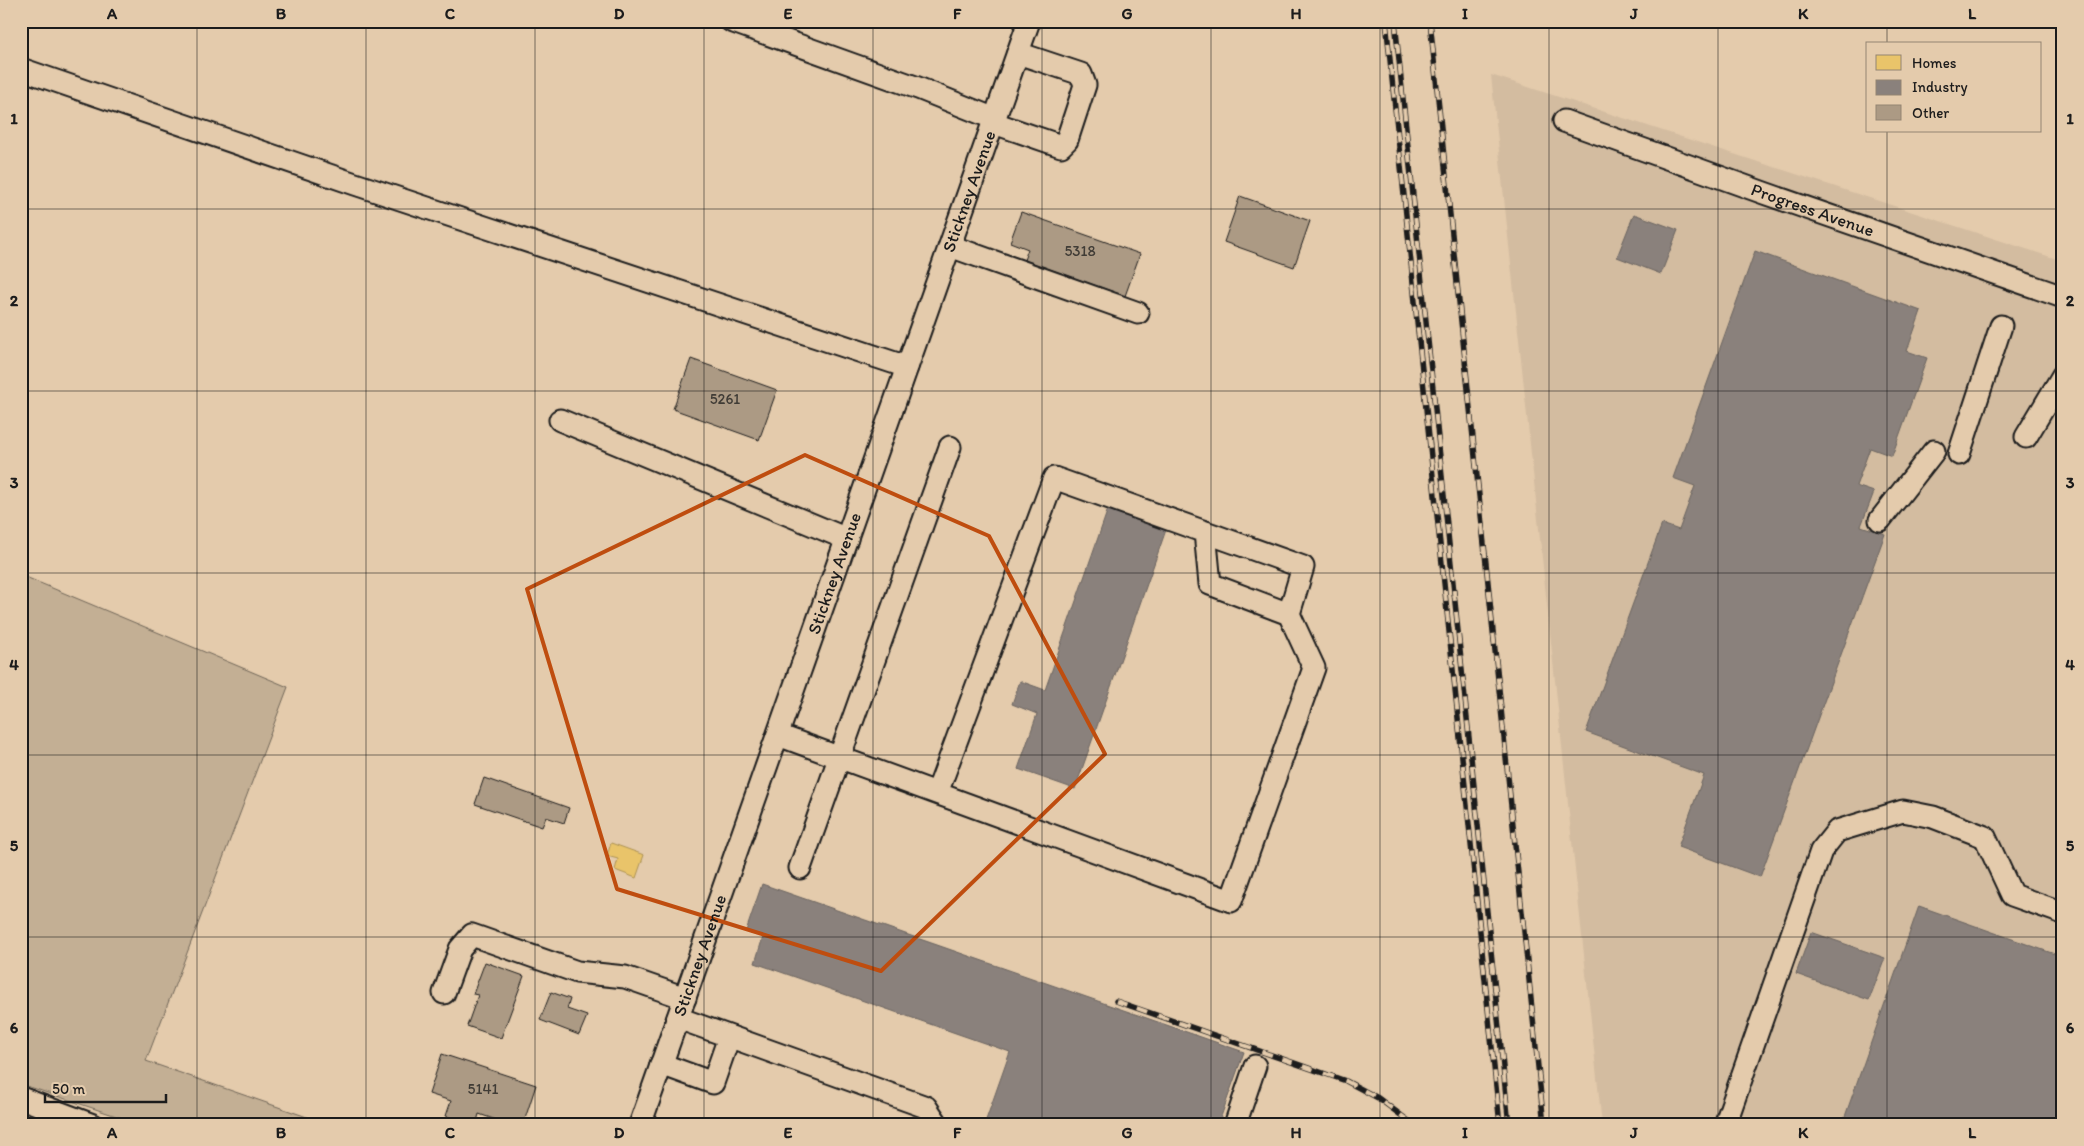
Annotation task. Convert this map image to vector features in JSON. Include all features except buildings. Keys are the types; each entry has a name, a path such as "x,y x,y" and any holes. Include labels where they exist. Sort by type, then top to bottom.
{"street":[{"path":"731,21 926,91 994,121 1061,146 1067,140 1085,85 1081,74 1018,53"},
{"name":"Stickney Avenue","path":"640,1125 1029,21"},
{"path":"21,68 355,184 907,367"},
{"name":"Progress Avenue","path":"1564,120 1764,193 2063,297"},
{"path":"950,246 1138,313"},
{"path":"1959,454 2001,326"},
{"path":"2026,437 2063,375"},
{"path":"560,420 847,539"},
{"path":"800,868 950,447"},
{"path":"1880,520 1934,451"},
{"path":"778,735 1231,901 1314,668 1289,614 1303,567 1054,478 937,793"},
{"path":"1205,532 1210,584 1289,614"},
{"path":"1725,1125 1821,851 1837,831 1903,811 1933,817 1985,837 2012,895 2063,913"},
{"path":"444,993 460,949 472,935 577,972 625,977 685,998"},
{"path":"678,1018 926,1107 938,1125"},
{"path":"662,1064 713,1083 729,1037"},
{"path":"1235,1125 1255,1066"},
{"path":"21,1098 93,1125"}],"highlighted area":[{"path":"805,455 989,536 1105,754 881,971 617,889 527,589"}],"shaded area":[{"path":"1491,75 2063,261 2063,1125 1602,1125"},
{"path":"21,575 288,687 146,1061 330,1125 143,1125 21,1084"}],"railway":[{"path":"1386,21 1500,1125"},
{"path":"1395,21 1509,1125"},
{"path":"1430,21 1544,1125"},
{"path":"1116,1001 1346,1081 1378,1098 1414,1125"}]}
